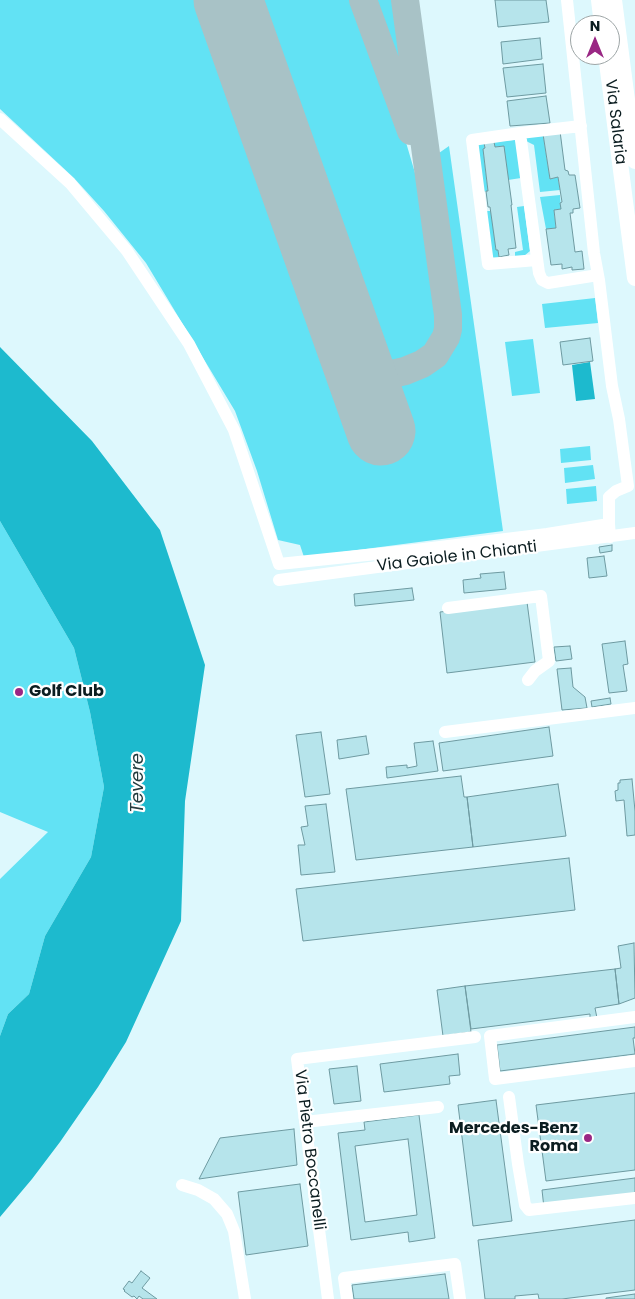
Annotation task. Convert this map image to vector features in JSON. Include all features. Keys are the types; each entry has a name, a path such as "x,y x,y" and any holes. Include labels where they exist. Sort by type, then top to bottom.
{"main road":[{"path":"599,0 601,15"},
{"name":"Via Salaria","path":"614,0 635,161"},
{"name":"Via Salaria","path":"607,65 635,278"}],"street":[{"path":"0,119 70,183 127,251 189,344 234,430 279,564 547,534 609,530 610,497 616,491 628,486 594,253 567,0"},
{"path":"537,260 488,264 472,140 581,126"},
{"path":"520,133 538,273 542,280 548,283 598,275"},
{"name":"Via Gaiole in Chianti","path":"279,580 609,530 635,533"},
{"path":"448,608 541,596 549,661 535,671 528,680"},
{"path":"444,732 635,708"},
{"path":"635,1017 490,1036 495,1079 635,1061"},
{"name":"Via Pietro Boccanelli","path":"328,1299 297,1059 475,1037"},
{"path":"509,1098 525,1205 529,1210 635,1198"},
{"path":"305,1122 438,1107"},
{"path":"182,1185 198,1190 214,1199 227,1214 234,1231 246,1299"},
{"path":"347,1299 344,1278 455,1264 460,1299"}],"shaded area":[{"path":"0,0 199,0 361,448 409,432 394,394 396,385 427,371 440,362 450,351 454,341 459,323 435,162 439,153 449,146 503,531 304,557 300,545 278,540 257,471 235,411 146,263 104,211 74,178 0,109"},
{"path":"251,0 354,0 405,139 420,190 438,308 439,324 429,346 406,359 392,361 386,360 379,355"},
{"path":"375,0 395,0 405,70 401,71"},
{"path":"543,134 550,179 558,177 560,190 540,192 534,145 526,141 526,137"},
{"path":"515,140 521,178 508,180 503,146 495,147 494,142 484,143 488,191 482,192 478,143"},
{"path":"560,195 561,209 554,210 556,228 546,229 540,197"},
{"path":"524,206 530,251 524,256 495,260 490,255 485,211 491,211 496,250 498,250 499,258 515,257 515,252 523,250 517,207"},
{"path":"595,298 598,323 545,328 542,304"},
{"path":"533,339 540,393 512,396 505,342"},
{"path":"590,446 591,460 561,463 560,449"},
{"path":"593,465 595,479 565,483 564,468"},
{"path":"596,486 597,501 567,504 566,489"},
{"path":"0,521 74,648 90,712 104,787 91,857 45,936 29,994 8,1014 0,1036 0,879 48,832 0,812"}],"water":[{"name":"Tevere","path":"0,347 92,441 160,530 205,665 185,801 181,921 126,1042 60,1142 0,1217 0,1036 8,1014 29,994 45,936 91,857 104,787 90,712 74,648 0,521"},
{"path":"590,362 595,399 576,401 572,365"}],"building":[{"path":"495,0 546,0 549,22 498,27"},
{"path":"540,38 542,59 503,64 501,42"},
{"path":"543,64 546,93 507,97 503,68"},
{"path":"546,96 550,123 510,126 507,101"},
{"path":"560,131 565,170 568,171 569,175 575,175 580,208 573,209 573,213 570,213 575,252 582,251 584,269 572,270 572,267 562,269 562,264 551,265 546,229 556,228 554,210 561,209 560,203 562,202 558,177 550,179 543,134"},
{"path":"494,142 495,147 504,146 516,248 508,249 509,255 499,257 498,250 496,250 490,207 488,207 483,149 485,148 484,143"},
{"path":"590,338 593,361 563,365 560,342"},
{"path":"612,545 612,551 600,553 599,547"},
{"path":"604,556 607,576 589,578 587,558"},
{"path":"504,572 506,589 464,593 463,580 481,578 480,574"},
{"path":"412,588 414,600 355,606 354,594"},
{"path":"527,602 535,662 447,673 440,612"},
{"path":"625,641 628,664 623,665 627,691 609,693 602,644"},
{"path":"570,646 572,659 556,661 554,647"},
{"path":"571,668 573,687 585,697 587,708 562,710 557,669"},
{"path":"610,698 611,704 592,707 591,701"},
{"path":"549,727 553,756 443,771 439,743"},
{"path":"321,732 330,794 305,797 296,735"},
{"path":"366,736 369,754 339,759 337,740"},
{"path":"433,741 438,771 387,778 386,767 407,765 407,768 417,766 414,743"},
{"path":"461,776 464,797 467,797 473,847 356,860 346,789"},
{"path":"632,779 635,835 627,836 624,800 616,801 615,791 618,790 620,780"},
{"path":"558,784 566,836 473,847 467,797"},
{"path":"326,804 335,872 301,875 298,845 305,845 301,827 308,826 305,806"},
{"path":"569,858 575,910 303,941 296,889"},
{"path":"634,943 635,998 619,1004 615,969 621,968 618,946"},
{"path":"615,969 619,1004 595,1008 597,1018 590,1019 590,1014 471,1029 465,986"},
{"path":"465,986 471,1032 443,1036 437,990"},
{"path":"635,1027 635,1038 633,1038 635,1054 500,1071 497,1045"},
{"path":"458,1054 460,1075 449,1076 450,1084 384,1092 380,1064"},
{"path":"357,1066 361,1101 334,1104 329,1069"},
{"name":"Mercedes-Benz Roma","path":"635,1093 635,1170 546,1181 536,1105"},
{"path":"496,1100 512,1221 473,1226 458,1105"},
{"path":"419,1115 435,1238 409,1242 408,1232 351,1240 338,1133 365,1130 364,1122","holes":["408,1139 417,1215 365,1222 355,1146"]},
{"path":"294,1129 297,1165 199,1179 220,1138"},
{"name":"Mercedes-Benz Roma","path":"635,1178 635,1197 544,1208 542,1190"},
{"path":"300,1184 308,1246 246,1255 238,1192"},
{"path":"635,1220 635,1290 562,1299 539,1299 538,1294 515,1296 515,1299 485,1299 478,1240"},
{"path":"141,1271 150,1278 142,1288 157,1299 143,1299 139,1296 137,1299 124,1291 123,1289 129,1281 132,1283"},
{"path":"445,1274 449,1299 354,1299 352,1285"},
{"path":"635,1294 635,1299 606,1299 606,1298"}],"taxiway":[{"path":"363,0 411,131"},
{"path":"356,359 368,372 377,375 405,371 422,364 435,355 446,337 448,329 448,315 405,0"}],"runway":[{"path":"228,0 381,431"}],"place":[{"name":"Golf Club","path":"19,692"},
{"name":"Mercedes-Benz Roma","path":"588,1138"}]}
